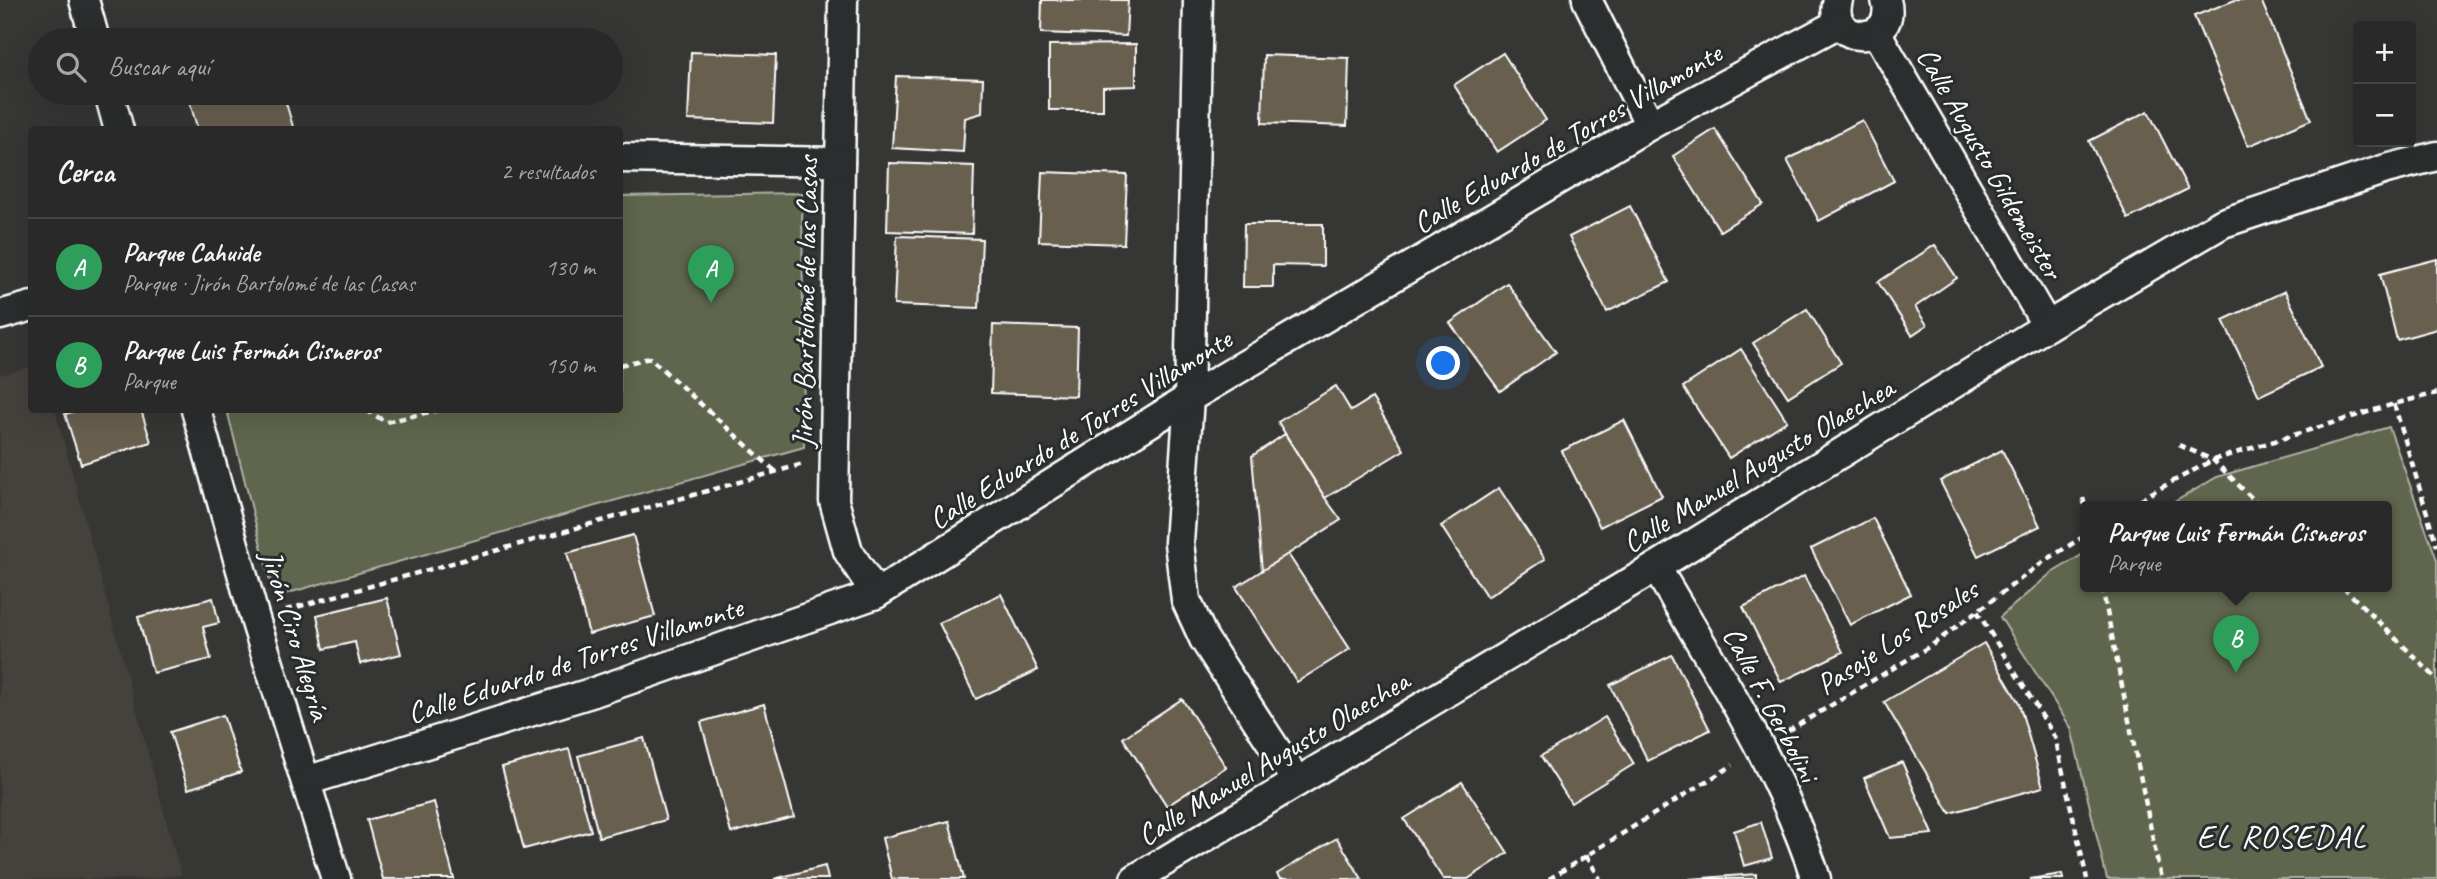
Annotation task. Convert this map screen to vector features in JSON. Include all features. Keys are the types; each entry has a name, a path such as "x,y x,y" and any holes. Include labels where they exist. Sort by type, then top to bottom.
{"street":[{"path":"84,0 92,28"},
{"name":"Jirón Bartolomé de las Casas","path":"843,0 834,501 848,551 876,594"},
{"path":"1198,0 1189,398 1179,543 1186,600 1204,639 1297,782"},
{"path":"1587,0 1650,125"},
{"path":"1839,11 1851,33 1860,36 1876,32 1886,19 1886,0"},
{"name":"Calle Eduardo de Torres Villamonte","path":"306,781 594,692 876,594 1189,398 1839,11"},
{"name":"Calle Augusto Gildemeister","path":"1876,32 2047,326"},
{"path":"112,105 118,126"},
{"name":"Calle Manuel Augusto Olaechea","path":"1135,879 1656,567 2047,326 2223,223 2386,169 2437,156"},
{"path":"623,158 840,162"},
{"path":"0,315 28,307"},
{"name":"Jirón Ciro Alegría","path":"197,413 255,619 336,879"},
{"name":"Calle F. Gerbolini","path":"1656,567 1762,748 1802,837 1816,879"}],"path":[{"path":"623,364 650,358 776,472"},
{"path":"2139,501 2213,460 2437,393"},
{"path":"2394,404 2437,545"},
{"path":"371,413 386,422 426,413"},
{"path":"2179,445 2213,460 2255,501"},
{"path":"255,619 836,454"},
{"name":"Pasaje Los Rosales","path":"1549,879 1932,645 2043,562 2080,539"},
{"path":"2103,592 2161,879"},
{"path":"2348,592 2437,679"},
{"path":"1977,611 2055,737 2087,879"},
{"path":"1586,855 1600,879"}],"shaded area":[{"path":"28,368 28,413 56,413 181,875 146,879 0,879 0,375"}],"green space":[{"path":"802,193 804,447 274,597 228,413 623,413 623,196"},
{"path":"2389,427 2437,560 2437,879 2107,879 2071,728 2000,617 2050,574 2080,556 2080,592 2392,592 2392,501 2176,501 2217,477"}],"building":[{"path":"1042,0 1128,0 1126,36 1041,33"},
{"path":"2235,0 2261,0 2311,120 2248,146 2194,16"},
{"path":"1136,44 1136,86 1103,87 1103,110 1049,110 1049,45"},
{"path":"691,52 776,55 773,123 688,120"},
{"path":"1503,53 1546,120 1497,152 1454,85"},
{"path":"1264,55 1349,58 1347,126 1262,123"},
{"path":"896,76 983,79 982,113 965,118 963,152 892,148"},
{"path":"191,105 287,105 293,126 197,126"},
{"path":"2148,111 2188,189 2128,219 2089,141"},
{"path":"1862,120 1894,181 1819,221 1787,160"},
{"path":"1715,129 1763,204 1720,231 1673,156"},
{"path":"889,163 974,166 972,234 887,231"},
{"path":"1042,172 1127,175 1124,244 1039,241"},
{"path":"1630,206 1669,282 1607,312 1569,237"},
{"path":"1244,224 1323,224 1323,266 1273,265 1273,287 1243,287"},
{"path":"897,236 982,239 979,308 894,305"},
{"path":"1935,245 1957,278 1915,307 1927,325 1912,335 1878,282"},
{"path":"2437,259 2437,329 2397,340 2380,274"},
{"path":"1507,283 1556,352 1500,391 1450,323"},
{"path":"2285,291 2321,367 2259,396 2223,320"},
{"path":"1807,309 1841,363 1788,397 1753,343"},
{"path":"993,325 1078,328 1076,396 991,393"},
{"path":"1741,349 1787,421 1729,458 1683,387"},
{"path":"1336,386 1351,411 1372,398 1404,450 1325,498 1278,422"},
{"path":"142,413 151,442 81,464 65,414"},
{"path":"1624,420 1662,496 1600,527 1562,451"},
{"path":"1285,434 1341,520 1262,571 1252,456"},
{"path":"2002,450 2040,526 1978,556 1940,481"},
{"path":"1499,488 1545,559 1487,597 1441,526"},
{"path":"1873,518 1911,594 1850,625 1811,549"},
{"path":"633,535 655,616 589,634 567,553"},
{"path":"1288,554 1350,649 1297,682 1236,587"},
{"path":"1804,576 1843,652 1781,682 1743,607"},
{"path":"1001,594 1038,670 976,699 939,623"},
{"path":"213,598 219,623 203,627 211,659 153,673 138,617"},
{"path":"387,598 401,654 360,664 355,642 324,649 317,615"},
{"path":"1984,643 2019,703 2043,787 1950,813 1884,702"},
{"path":"1672,655 1710,730 1648,761 1610,685"},
{"path":"1182,699 1226,767 1167,806 1123,738"},
{"path":"764,704 794,817 731,833 701,722"},
{"path":"223,715 241,772 188,789 170,732"},
{"path":"1605,717 1634,764 1571,803 1541,756"},
{"path":"644,738 666,820 599,837 578,756"},
{"path":"569,749 591,831 524,849 502,767"},
{"path":"1902,762 1933,834 1890,838 1864,778"},
{"path":"1462,782 1508,853 1468,879 1443,879 1404,819"},
{"path":"434,802 454,879 383,879 367,820"},
{"path":"949,821 964,879 892,879 882,838"},
{"path":"1761,822 1772,858 1744,866 1734,831"},
{"path":"1337,838 1362,879 1280,879 1277,874"},
{"path":"825,866 828,879 774,879"},
{"path":"1756,874 1756,879 1689,879"},
{"path":"2062,874 2063,879 2030,879"}],"place":[{"name":"Parque Cahuide","path":"711,303"},
{"name":"Parque Luis Fermán Cisneros","path":"2236,673"}],"district":[{"name":"EL ROSEDAL","path":"2282,836"}]}
